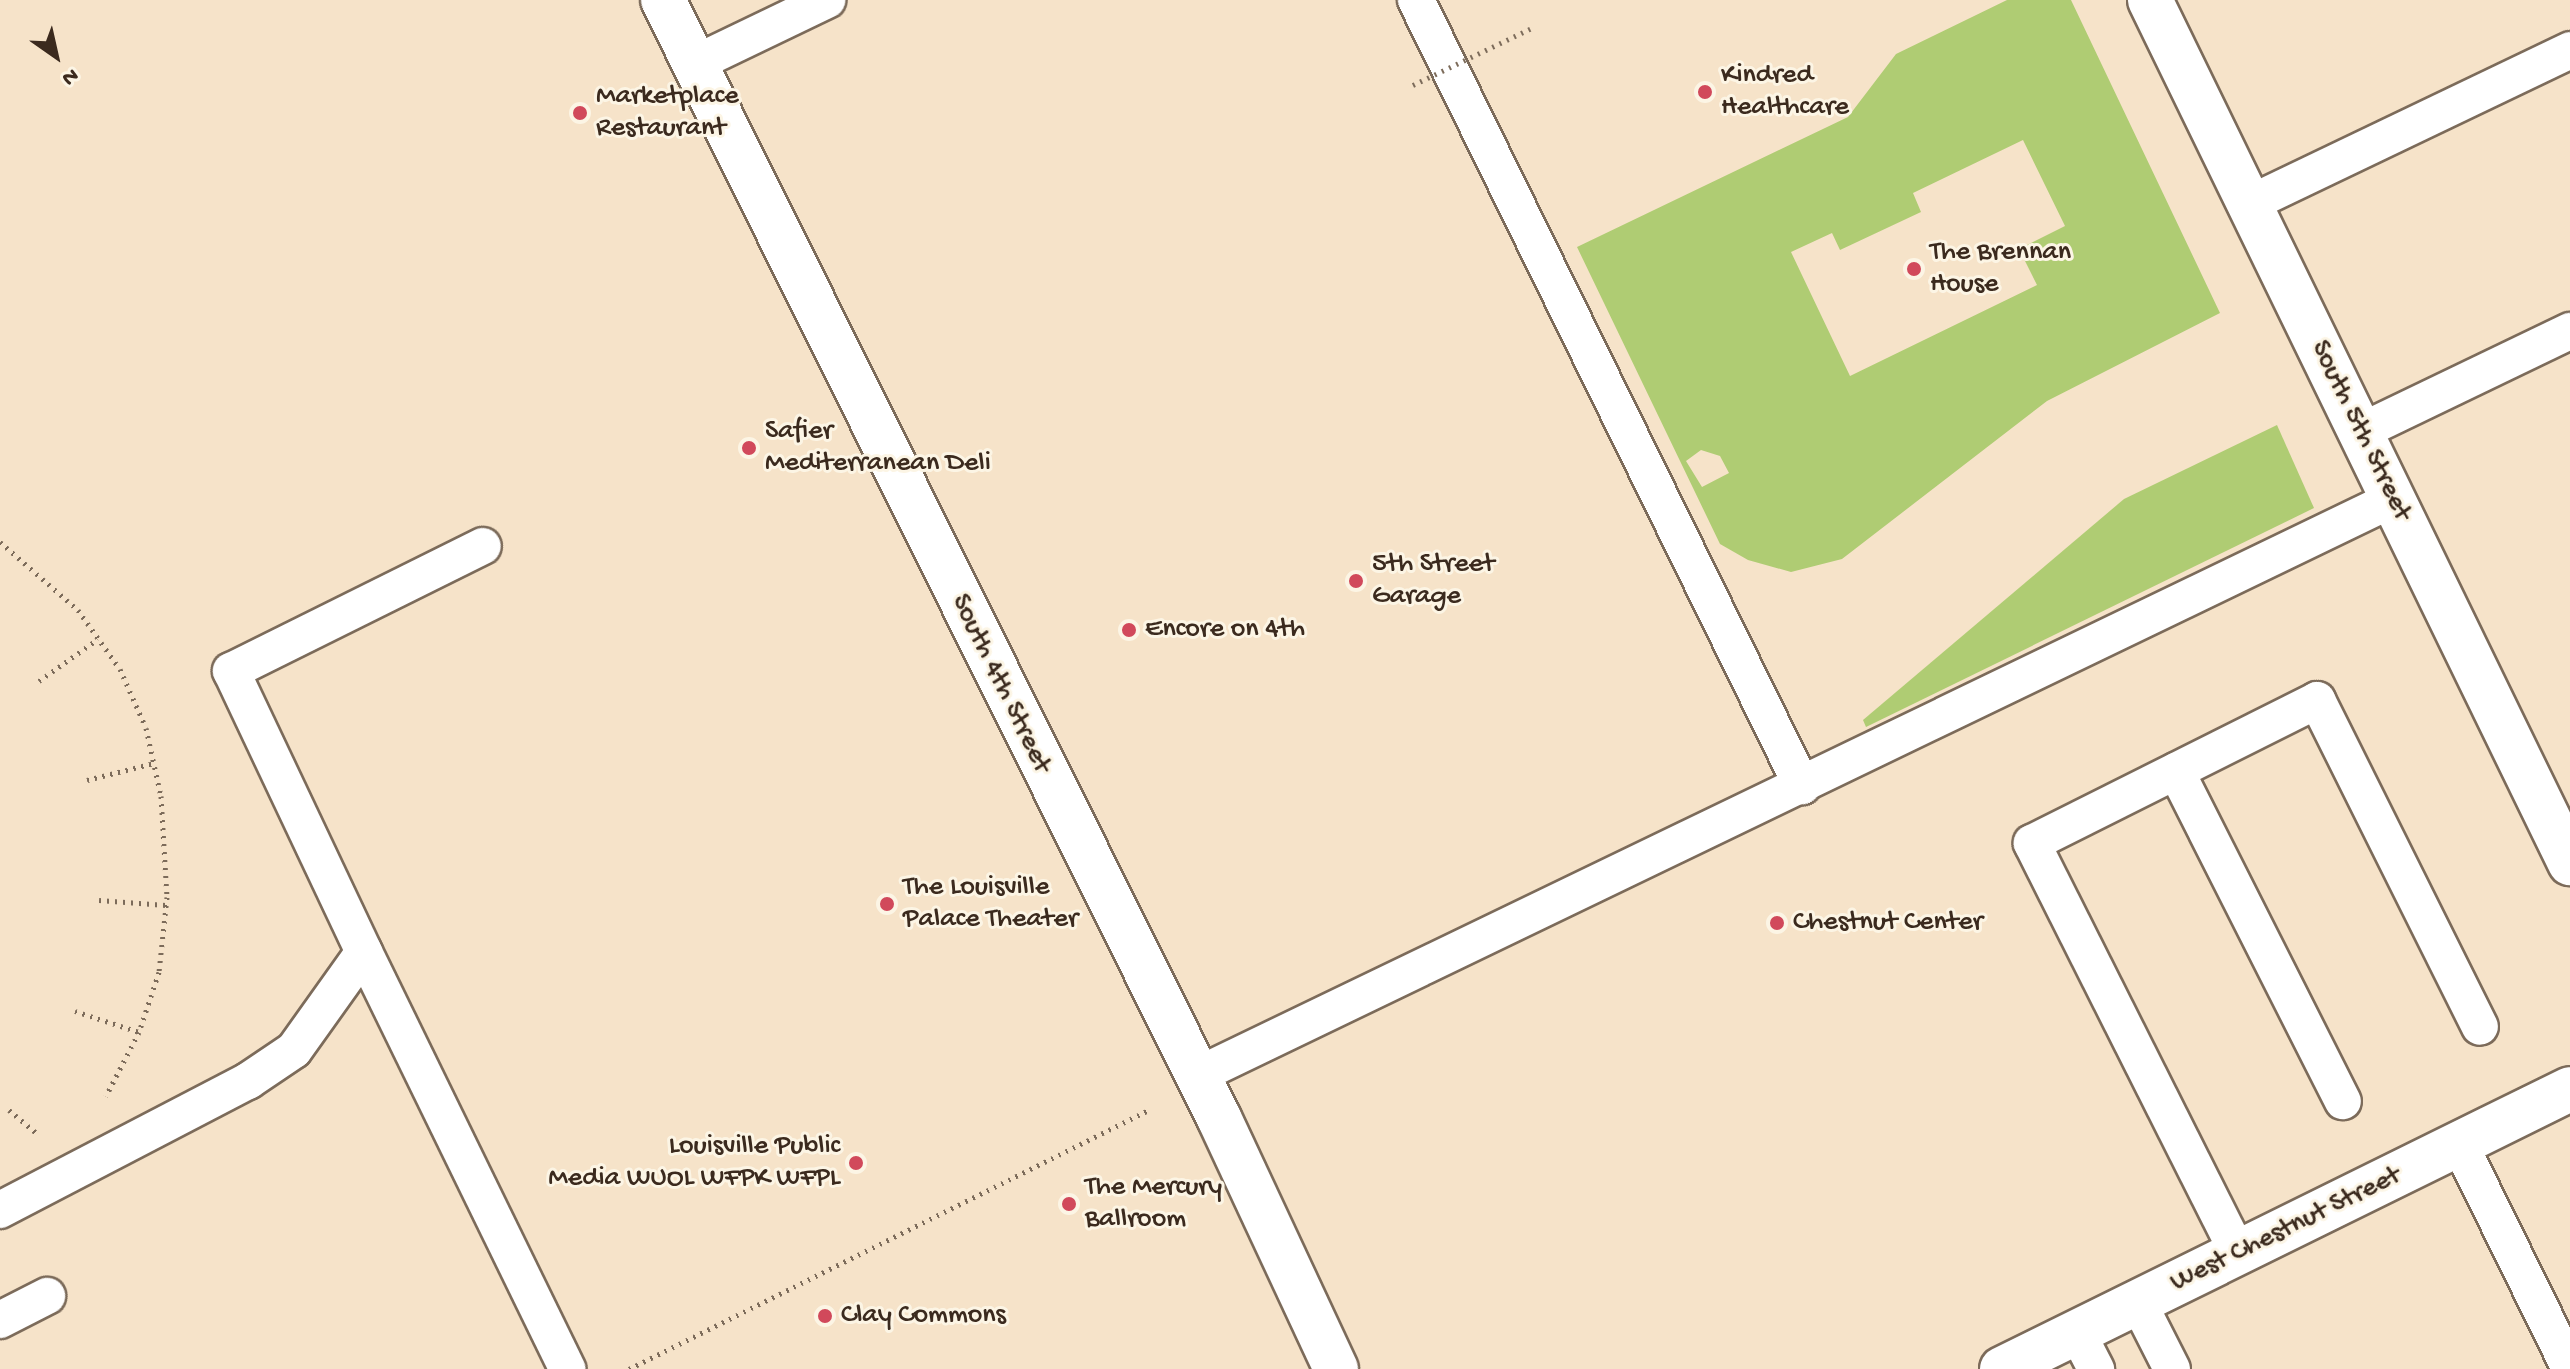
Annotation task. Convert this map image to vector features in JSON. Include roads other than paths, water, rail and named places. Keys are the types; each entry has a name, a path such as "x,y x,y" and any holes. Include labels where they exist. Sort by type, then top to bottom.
{"street":[{"name":"South 4th Street","path":"663,0 1198,1075 1336,1369"},
{"name":"South 5th Street","path":"2150,0 2570,863"},
{"name":"West Chestnut Street","path":"2002,1369 2086,1350 2138,1302 2570,1089"}],"lane":[{"path":"694,64 827,0"},
{"path":"1416,0 1802,786"},
{"path":"2249,204 2570,50"},
{"path":"2360,432 2570,331"},
{"path":"1198,1075 2393,499"},
{"path":"483,546 231,671 567,1369"},
{"path":"2238,1253 2032,843 2317,700 2480,1027"},
{"path":"2176,771 2343,1101"},
{"path":"0,1210 248,1081 294,1050 364,952"},
{"path":"2460,1145 2570,1369"},
{"path":"0,1320 47,1296"},
{"path":"2138,1302 2172,1369"}],"place":[{"name":"Kindred Healthcare","path":"1705,92"},
{"name":"Marketplace Restaurant","path":"580,113"},
{"name":"The Brennan House","path":"1914,269"},
{"name":"Safier Mediterranean Deli","path":"749,448"},
{"name":"5th Street Garage","path":"1356,581"},
{"name":"Encore on 4th","path":"1129,630"},
{"name":"The Louisville Palace Theater","path":"887,904"},
{"name":"Chestnut Center","path":"1777,923"},
{"name":"Louisville Public Media WUOL WFPK WFPL","path":"856,1163"},
{"name":"The Mercury Ballroom","path":"1069,1204"},
{"name":"Clay Commons","path":"825,1316"}]}
